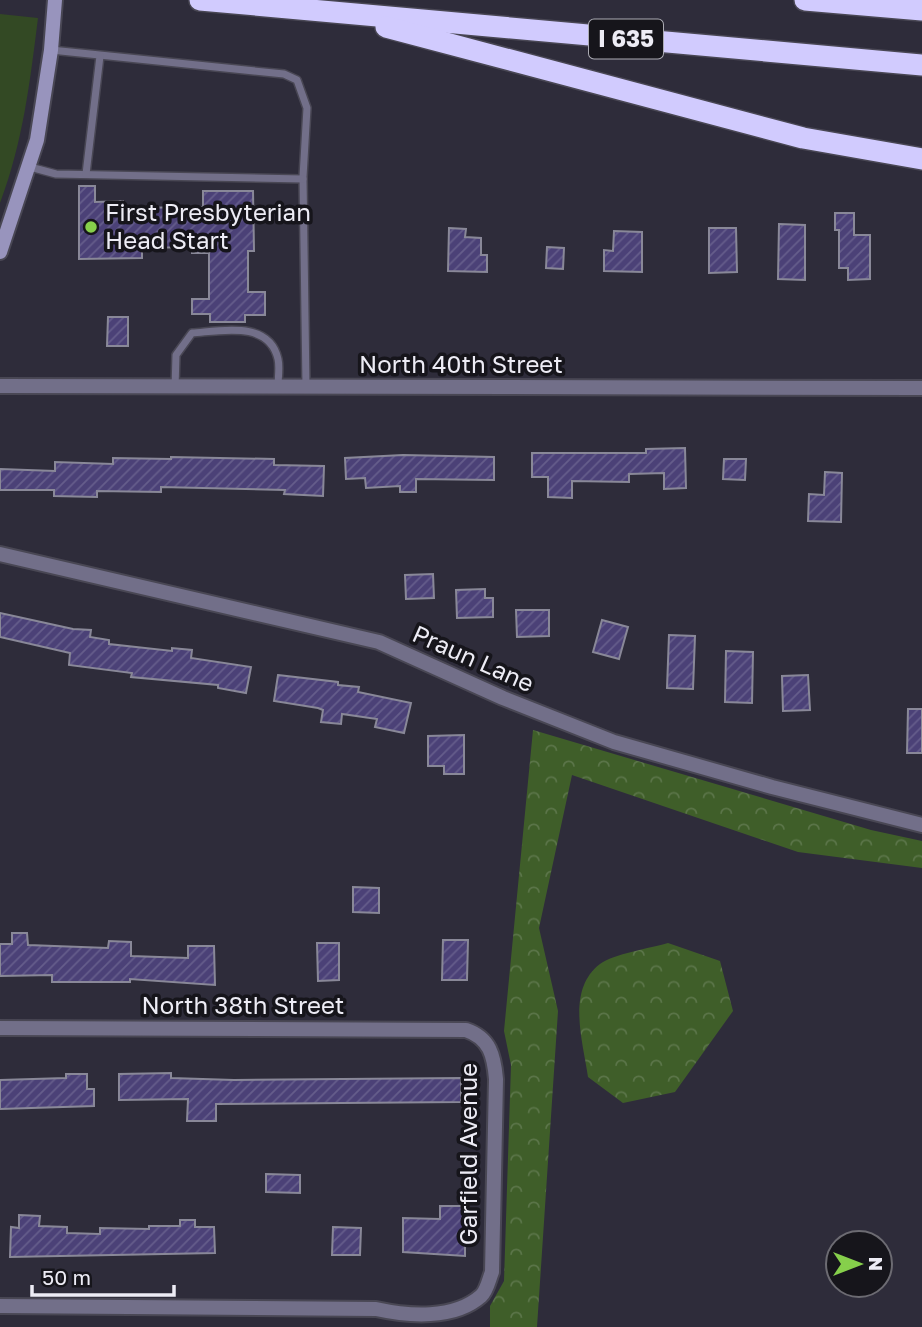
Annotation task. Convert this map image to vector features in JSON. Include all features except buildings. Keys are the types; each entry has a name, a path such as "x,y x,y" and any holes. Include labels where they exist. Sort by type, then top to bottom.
{"highway":[{"name":"I 635","path":"200,0 922,65"},
{"path":"805,0 922,10"},
{"path":"329,12 803,138 920,158"}],"main road":[{"path":"0,252 30,167 42,113 55,0"}],"street":[{"name":"North 40th Street","path":"0,386 922,388"},
{"name":"Praun Lane","path":"0,554 379,642 503,698 614,742 772,787 922,825"},
{"name":"North 38th Street","path":"0,1028 466,1030 483,1040"},
{"name":"Garfield Avenue","path":"403,1321 470,1303 484,1295 492,1272 496,1079 495,1058 483,1040"},
{"path":"0,1306 376,1309 403,1321"}],"lane":[{"path":"51,50 284,74 297,80 307,108 303,179 306,387"},
{"path":"86,174 100,56"},
{"path":"30,167 55,174 303,179"},
{"path":"175,388 176,355 192,333 241,329 265,337 278,358 278,387"}],"green space":[{"path":"0,14 38,18 20,135 0,203"},
{"path":"533,730 871,830 922,841 922,868 798,852 572,775 539,928 558,1011 537,1327 490,1327 490,1306 504,1281 511,1065 504,1031"},
{"path":"668,943 720,961 733,1011 675,1092 623,1103 588,1077 579,1017 583,988 590,975 606,960"}],"place":[{"name":"First Presbyterian Head Start","path":"91,227"}]}
